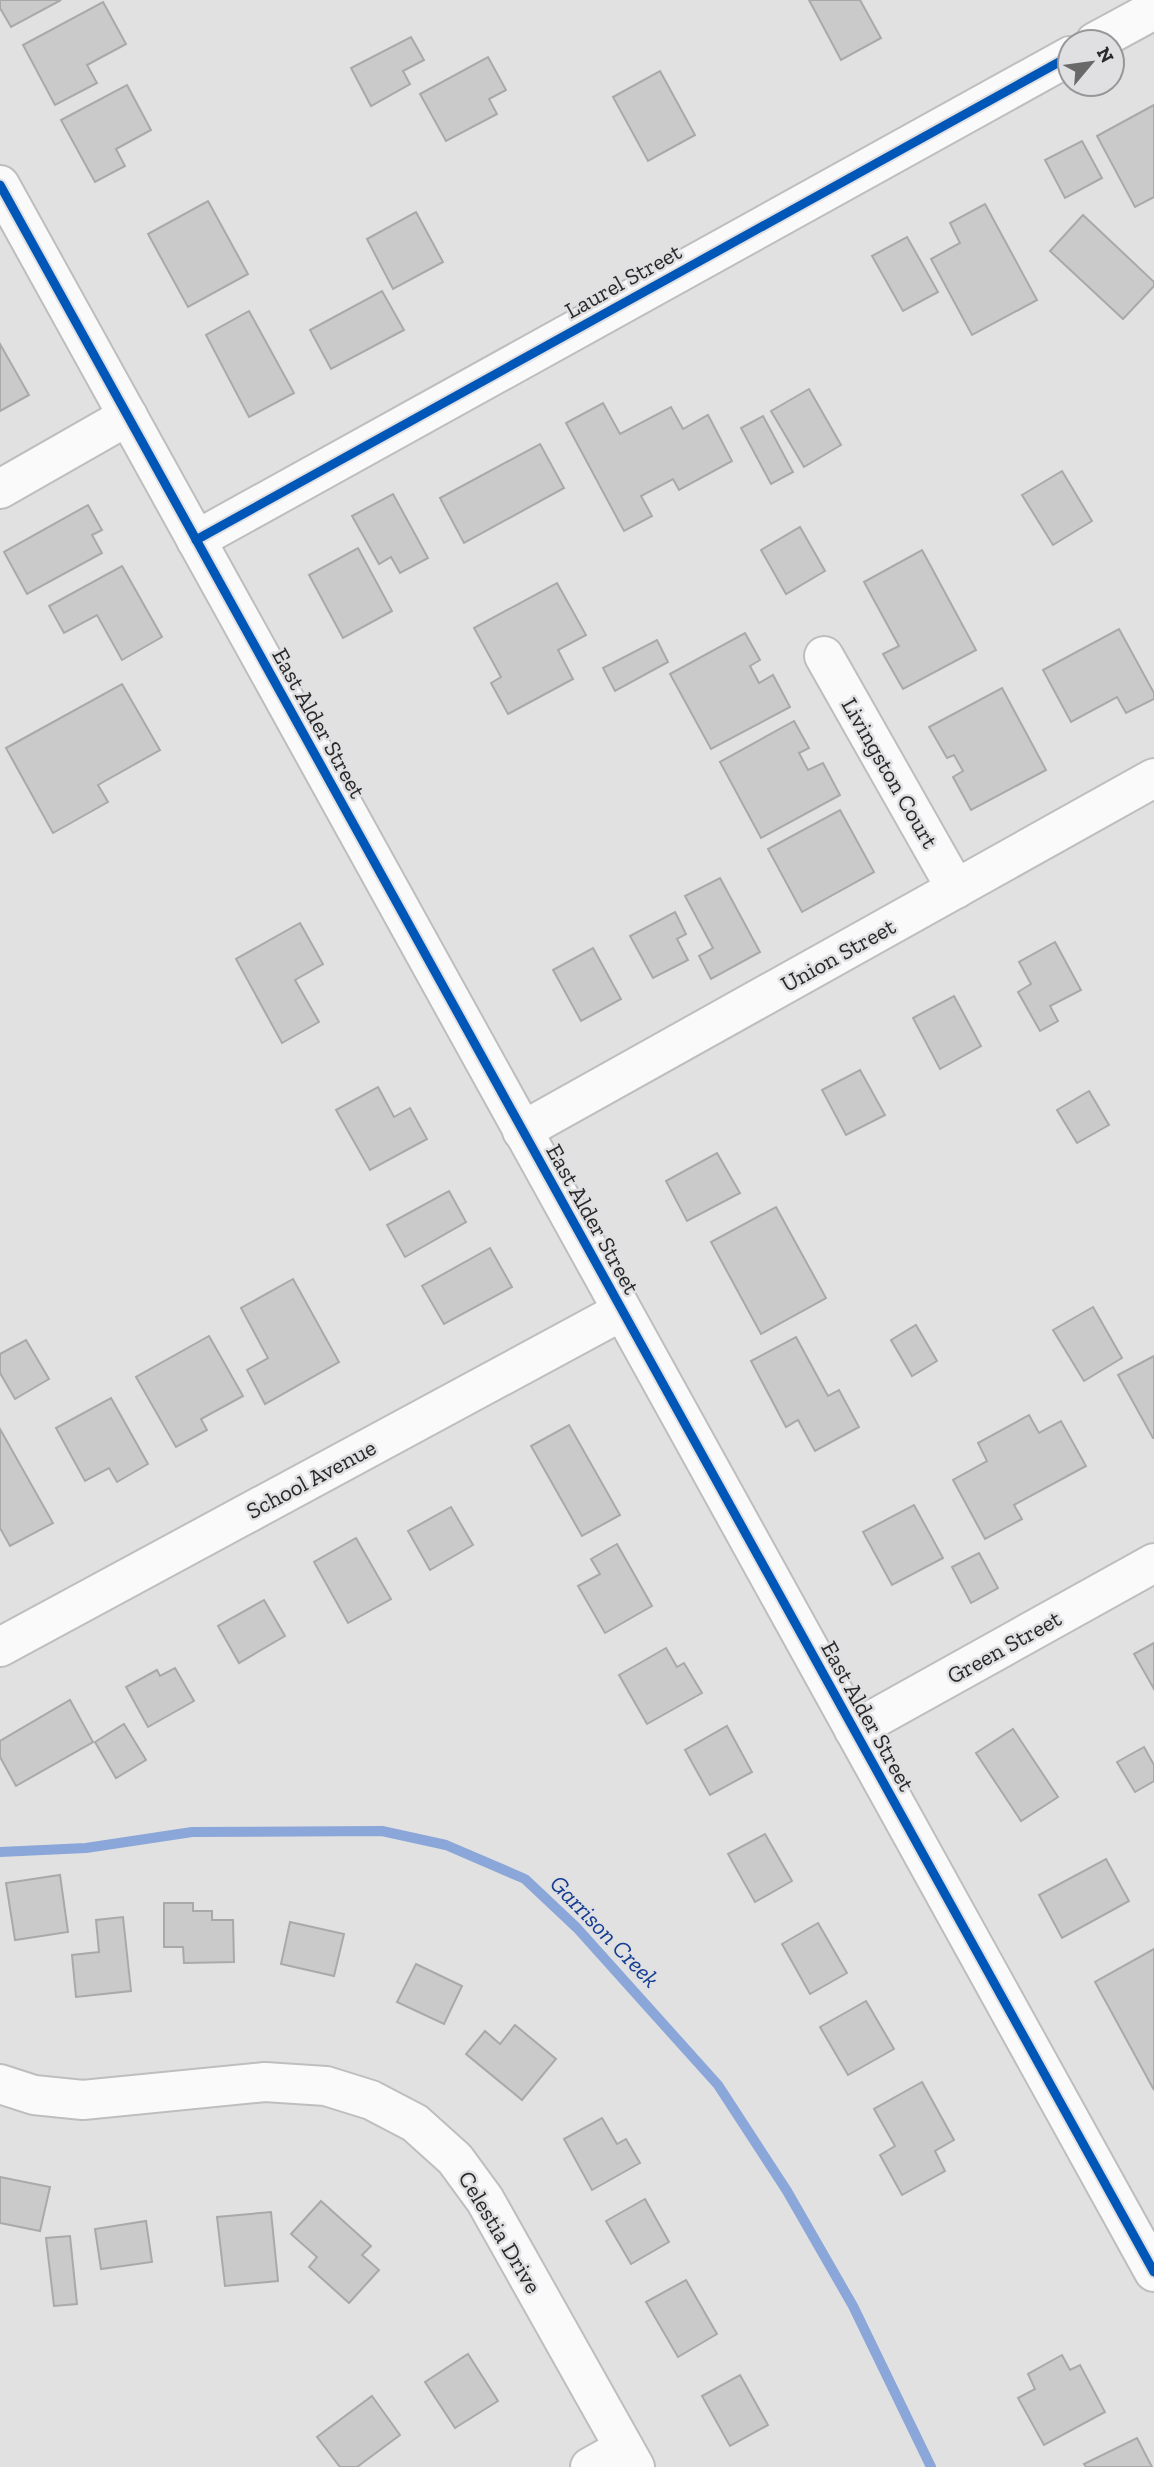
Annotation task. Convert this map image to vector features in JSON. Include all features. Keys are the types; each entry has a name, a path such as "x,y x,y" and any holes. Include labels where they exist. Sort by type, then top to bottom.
{"street":[{"path":"1120,28 1154,9"},
{"name":"Laurel Street","path":"196,540 1056,64"},
{"name":"East Alder Street","path":"0,185 1154,2272"},
{"path":"0,489 128,416"},
{"name":"Livingston Court","path":"824,656 956,889"},
{"name":"Union Street","path":"522,1131 1154,778"},
{"name":"School Avenue","path":"4,1636 622,1311"},
{"name":"Green Street","path":"854,1730 1154,1563"},
{"name":"Celestia Drive","path":"0,2084 34,2095 83,2100 265,2082 326,2086 371,2100 415,2123 455,2159 485,2200 629,2458"},
{"path":"590,2467 629,2458"}],"building":[{"path":"0,0 61,0 11,27 0,8"},
{"path":"809,0 860,0 881,38 841,60"},
{"path":"103,2 126,44 87,65 97,83 55,105 23,45"},
{"path":"411,37 424,60 403,71 410,84 371,106 351,68"},
{"path":"488,57 506,90 489,99 497,114 446,141 420,94"},
{"path":"660,71 695,135 648,161 613,97"},
{"path":"127,85 151,130 116,149 125,166 95,182 61,120"},
{"path":"1154,105 1154,197 1135,207 1097,136"},
{"path":"1082,141 1102,178 1065,198 1045,160"},
{"path":"208,201 248,274 188,307 148,234"},
{"path":"985,204 1037,300 972,335 931,259 960,243 950,223"},
{"path":"416,212 443,262 393,289 367,239"},
{"path":"1083,215 1154,282 1154,286 1123,319 1050,251"},
{"path":"907,237 938,292 903,311 872,256"},
{"path":"382,291 404,330 331,369 310,330"},
{"path":"249,311 294,393 249,417 206,335"},
{"path":"0,344 29,395 0,411"},
{"path":"809,389 841,445 804,467 771,411"},
{"path":"603,403 620,434 671,407 683,429 708,415 732,461 679,490 673,479 641,496 652,516 624,531 566,423"},
{"path":"763,416 793,472 771,484 741,428"},
{"path":"540,444 564,488 464,543 440,498"},
{"path":"1062,471 1092,521 1053,545 1022,495"},
{"path":"393,494 428,558 400,573 391,557 379,564 352,516"},
{"path":"88,505 102,530 92,535 102,553 27,594 4,552"},
{"path":"800,527 825,571 786,594 761,550"},
{"path":"358,548 392,611 343,638 309,575"},
{"path":"922,550 976,650 903,689 883,654 899,646 864,582"},
{"path":"122,566 162,637 122,660 97,615 64,633 49,606"},
{"path":"557,583 586,635 558,650 573,679 508,714 491,683 501,677 474,628"},
{"path":"1119,629 1154,693 1154,699 1126,713 1117,697 1071,722 1043,670"},
{"path":"745,633 760,660 750,666 759,683 773,675 790,707 711,749 670,674"},
{"path":"657,640 668,662 615,691 603,668"},
{"path":"122,684 160,750 98,785 108,802 53,833 6,748"},
{"path":"1002,688 1046,770 971,810 953,777 963,771 954,755 947,758 929,727"},
{"path":"794,721 809,748 799,753 808,770 823,763 840,795 761,838 720,762"},
{"path":"840,810 874,872 802,912 768,849"},
{"path":"720,878 760,952 711,979 699,956 713,948 685,896"},
{"path":"675,912 686,934 677,939 688,960 653,978 630,936"},
{"path":"300,923 323,964 295,980 319,1022 282,1043 236,959"},
{"path":"1055,942 1081,990 1050,1006 1058,1021 1040,1031 1018,992 1031,984 1019,962"},
{"path":"593,948 621,999 581,1021 553,970"},
{"path":"954,996 981,1046 940,1069 913,1018"},
{"path":"860,1070 885,1115 846,1135 822,1090"},
{"path":"378,1087 394,1117 410,1108 427,1139 370,1170 336,1110"},
{"path":"1089,1091 1109,1125 1077,1143 1057,1110"},
{"path":"717,1153 740,1193 687,1221 666,1181"},
{"path":"449,1191 466,1222 405,1257 387,1225"},
{"path":"776,1207 826,1298 761,1334 711,1242"},
{"path":"490,1248 512,1287 444,1324 422,1286"},
{"path":"293,1279 339,1362 265,1404 247,1370 268,1358 241,1308"},
{"path":"1093,1307 1122,1358 1084,1381 1053,1330"},
{"path":"916,1325 937,1361 912,1376 891,1340"},
{"path":"209,1336 243,1396 201,1419 207,1430 176,1447 136,1377"},
{"path":"796,1337 828,1396 839,1390 859,1427 815,1451 798,1420 786,1427 751,1361"},
{"path":"26,1340 49,1379 15,1399 0,1373 0,1354"},
{"path":"1154,1356 1154,1438 1153,1438 1118,1375"},
{"path":"111,1398 148,1464 117,1482 109,1468 85,1481 56,1428"},
{"path":"1029,1415 1039,1433 1061,1421 1086,1466 1014,1505 1022,1519 985,1539 953,1480 987,1461 978,1443"},
{"path":"569,1425 620,1515 582,1536 531,1446"},
{"path":"0,1429 53,1523 10,1546 0,1528"},
{"path":"914,1505 943,1558 892,1585 863,1532"},
{"path":"451,1507 473,1545 430,1570 408,1531"},
{"path":"356,1538 391,1599 348,1623 314,1562"},
{"path":"617,1544 652,1606 605,1633 578,1586 600,1574 591,1559"},
{"path":"979,1553 998,1588 971,1603 952,1567"},
{"path":"264,1600 285,1636 239,1663 218,1626"},
{"path":"1154,1643 1154,1689 1134,1654"},
{"path":"666,1648 677,1667 684,1663 702,1693 647,1724 619,1675"},
{"path":"175,1668 194,1701 148,1727 126,1687 157,1670 160,1676"},
{"path":"70,1700 93,1742 16,1786 0,1757 0,1741"},
{"path":"124,1724 146,1760 116,1778 95,1742"},
{"path":"727,1726 752,1772 710,1795 685,1750"},
{"path":"1013,1729 1058,1797 1021,1821 976,1753"},
{"path":"1144,1747 1154,1765 1154,1781 1135,1792 1117,1762"},
{"path":"765,1834 792,1881 755,1902 728,1854"},
{"path":"1106,1859 1129,1901 1062,1938 1039,1895"},
{"path":"60,1875 68,1932 15,1940 6,1883"},
{"path":"164,1903 193,1903 193,1911 212,1911 212,1920 233,1920 234,1962 184,1963 183,1947 164,1947"},
{"path":"123,1917 131,1991 76,1997 72,1955 99,1952 96,1920"},
{"path":"290,1922 344,1934 334,1976 281,1964"},
{"path":"818,1923 847,1973 810,1994 782,1944"},
{"path":"1154,1949 1154,2090 1095,1982"},
{"path":"416,1964 462,1986 444,2024 397,2002"},
{"path":"866,2001 894,2049 848,2075 820,2027"},
{"path":"515,2025 556,2059 522,2100 466,2054 485,2031 500,2044"},
{"path":"922,2082 954,2140 935,2151 945,2171 902,2195 880,2155 895,2146 874,2109"},
{"path":"602,2118 617,2144 626,2139 640,2163 592,2190 564,2139"},
{"path":"0,2177 50,2187 40,2231 0,2223"},
{"path":"645,2199 669,2242 631,2264 606,2221"},
{"path":"321,2201 371,2246 362,2255 379,2270 349,2303 309,2267 317,2257 291,2234"},
{"path":"271,2212 278,2281 225,2286 217,2217"},
{"path":"146,2221 152,2262 101,2269 95,2229"},
{"path":"70,2236 77,2304 54,2306 46,2238"},
{"path":"686,2280 717,2334 678,2357 646,2302"},
{"path":"468,2354 498,2401 455,2428 425,2382"},
{"path":"1062,2355 1070,2370 1080,2365 1105,2412 1044,2445 1018,2398 1035,2389 1028,2374"},
{"path":"740,2375 768,2425 730,2446 702,2396"},
{"path":"372,2396 400,2435 357,2467 340,2467 317,2437"},
{"path":"1137,2438 1152,2467 1086,2467 1084,2464"}],"waterway":[{"name":"Garrison Creek","path":"0,1852 86,1848 192,1832 382,1831 446,1845 525,1879 577,1928 718,2085 787,2191 853,2306 931,2467"}],"cycle path":[{"path":"196,540 1056,64"},
{"path":"0,185 1154,2272"}]}
